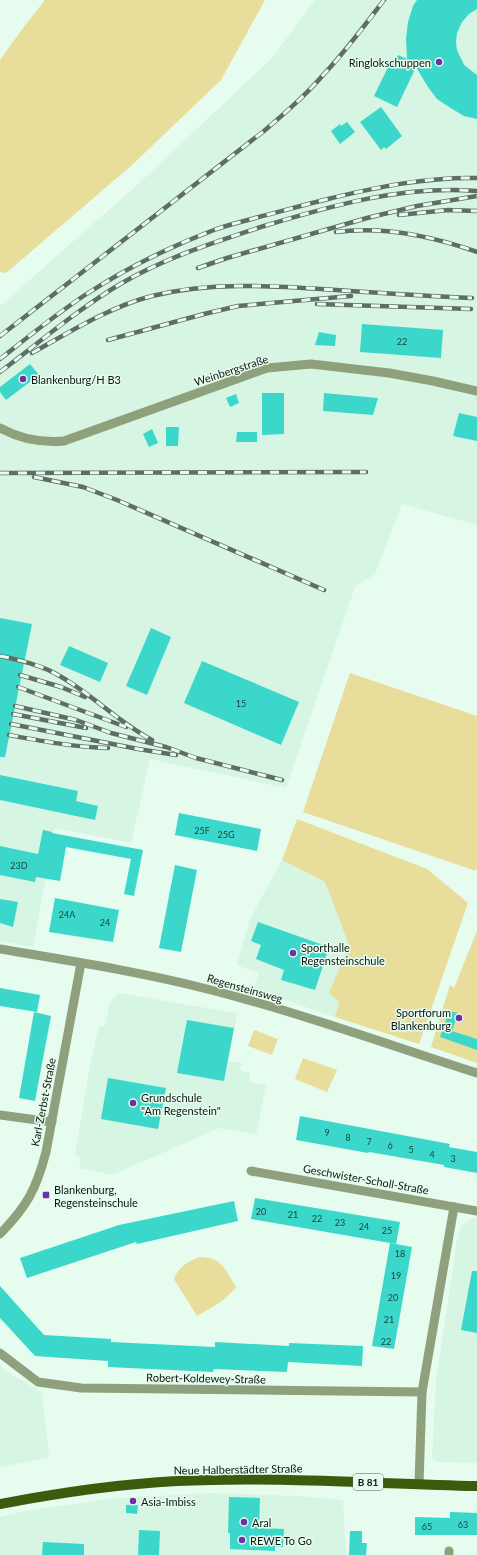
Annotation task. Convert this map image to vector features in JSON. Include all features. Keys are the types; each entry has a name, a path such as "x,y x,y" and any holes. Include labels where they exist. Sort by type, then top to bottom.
{"main road":[{"name":"Neue Halberstädter Straße","path":"0,1504 46,1495 177,1481 274,1480 477,1486"}],"street":[{"name":"Weinbergstraße","path":"0,428 8,433 28,439 50,442 64,441 267,368 311,364 389,373 477,391"},
{"name":"Regensteinsweg","path":"0,949 138,973 247,1000 477,1073"},
{"name":"Karl-Zerbst-Straße","path":"0,1234 22,1209 35,1188 46,1152 82,963"},
{"path":"0,1115 52,1122"},
{"name":"Geschwister-Scholl-Straße","path":"251,1171 477,1211"},
{"path":"419,1484 422,1392 454,1207"},
{"name":"Robert-Koldewey-Straße","path":"0,1353 38,1382 81,1388 422,1392"}],"shaded area":[{"path":"45,0 265,0 221,80 132,165 6,273 0,272 0,60"},
{"path":"315,0 477,0 477,525 402,504 375,574 355,587 286,788 150,759 131,843 55,828 33,947 0,941 0,306 135,187 273,57"},
{"path":"350,673 477,716 476,871 303,812"},
{"path":"297,819 427,869 468,903 419,1044 335,1017 339,1002 329,993 349,945 325,882 282,860"},
{"path":"282,860 325,882 349,945 329,993 339,1002 335,1017 253,989 259,973 237,965 250,919"},
{"name":"Sportforum Blankenburg","path":"477,931 477,1063 431,1047 450,985 454,988"},
{"path":"118,993 237,1013 228,1061 242,1063 240,1070 250,1073 250,1082 266,1085 256,1134 219,1128 112,1175 79,1168 81,1157 75,1156 90,1066 99,1026 105,1026 110,1002"},
{"path":"254,1030 278,1039 272,1055 248,1046"},
{"path":"303,1058 337,1070 327,1092 295,1079"},
{"path":"473,1218 477,1219 477,1463 439,1462 432,1459 436,1381 457,1240 461,1226"},
{"path":"199,1257 213,1259 222,1265 236,1287 223,1300 197,1316 174,1279 181,1268"},
{"path":"0,1365 7,1372 42,1392 49,1457 0,1467"},
{"path":"213,1493 297,1496 343,1500 346,1555 0,1555 0,1517 24,1511 117,1498"}],"building":[{"name":"Ringlokschuppen","path":"417,0 477,0 477,9 469,14 462,22 457,33 456,42 457,50 464,65 477,75 477,119 464,116 437,99 416,67 397,107 374,96 392,59 395,61 398,55 407,59 406,39 408,22 413,6"},
{"path":"381,107 402,136 386,149 384,147 381,150 360,122"},
{"path":"347,122 355,132 340,144 331,131 340,124 341,126"},
{"path":"362,324 443,330 441,358 360,352"},
{"path":"319,332 336,335 335,346 315,345"},
{"name":"Blankenburg/H B3","path":"30,364 39,375 6,400 0,392 0,387"},
{"path":"262,393 284,393 284,434 262,435"},
{"path":"324,393 378,398 373,415 323,411"},
{"path":"236,394 239,403 230,407 226,398"},
{"path":"459,413 477,417 477,441 453,436"},
{"path":"166,427 179,427 178,446 166,446"},
{"path":"152,429 158,443 149,447 143,434"},
{"path":"237,432 257,432 257,442 236,442"},
{"path":"0,618 32,624 5,757 0,757"},
{"path":"151,628 171,637 147,695 126,686"},
{"path":"69,646 108,663 100,682 60,665"},
{"path":"202,661 299,702 281,745 184,703"},
{"path":"0,775 78,791 76,801 98,806 95,820 0,800"},
{"path":"179,813 261,829 257,851 175,835"},
{"path":"43,830 143,850 134,896 124,894 131,859 66,847 60,881 36,877 35,882 0,875 0,846 38,854"},
{"path":"175,865 197,870 181,952 159,948"},
{"path":"55,898 119,910 113,942 49,932"},
{"path":"0,899 18,902 13,927 0,923"},
{"name":"Sporthalle Regensteinschule","path":"258,922 329,947 315,990 281,980 284,970 256,959 261,945 251,941"},
{"path":"0,988 40,995 37,1012 0,1006"},
{"path":"449,1011 458,1013 452,1031 477,1039 477,1050 440,1037"},
{"path":"34,1012 51,1016 35,1101 19,1098"},
{"path":"187,1020 234,1028 224,1081 177,1073"},
{"name":"Grundschule \"Am Regenstein\"","path":"108,1078 166,1088 158,1129 101,1119"},
{"path":"300,1116 450,1144 449,1147 477,1152 477,1173 444,1167 444,1165 296,1140"},
{"path":"255,1198 400,1222 396,1244 251,1219"},
{"path":"234,1201 238,1221 137,1244 136,1242 27,1278 20,1258 119,1225"},
{"path":"390,1243 412,1247 394,1349 372,1346"},
{"path":"472,1271 477,1271 477,1333 461,1330"},
{"path":"0,1286 44,1335 111,1339 111,1342 215,1347 215,1342 289,1346 289,1343 363,1346 362,1366 288,1362 287,1372 214,1369 213,1372 108,1367 108,1361 35,1356 0,1318"},
{"name":"Aral","path":"229,1497 260,1498 259,1528 284,1529 283,1547 275,1547 275,1551 230,1549 230,1533 228,1533"},
{"path":"126,1505 138,1505 137,1514 126,1513"},
{"path":"450,1512 477,1513 477,1535 415,1535 415,1517 450,1518"},
{"path":"139,1530 160,1531 159,1555 138,1555"},
{"path":"350,1531 362,1531 362,1543 367,1543 366,1555 349,1555"},
{"path":"43,1542 84,1544 84,1555 42,1555"}],"railway":[{"path":"0,336 264,131 295,104 332,65 384,0"},
{"path":"0,359 63,310 100,285 148,259 214,230 319,201 383,187 439,179 477,178"},
{"path":"0,372 75,315 122,283 156,265 209,244 290,218 369,198 423,191 477,191"},
{"path":"198,268 227,258 367,218 417,206 477,196"},
{"path":"399,215 448,210 477,211"},
{"path":"336,232 354,230 389,231 443,241 477,252"},
{"path":"32,353 105,313 120,307 152,296 197,288 221,286 267,286 472,298"},
{"path":"108,340 238,306 351,296"},
{"path":"317,304 471,309"},
{"path":"0,473 366,472"},
{"path":"34,477 83,487 117,500 324,590"},
{"path":"0,656 23,661 51,671 152,740"},
{"path":"20,675 61,687 85,697"},
{"path":"18,687 126,727"},
{"path":"15,706 76,720 111,733 166,747 196,758 282,780"},
{"path":"13,714 86,728"},
{"path":"11,724 176,755"},
{"path":"9,735 70,745 108,748"}],"place":[{"name":"Ringlokschuppen","path":"439,62"},
{"name":"Blankenburg/H B3","path":"23,379"},
{"name":"Sporthalle Regensteinschule","path":"293,953"},
{"name":"Sportforum Blankenburg","path":"459,1018"},
{"name":"Grundschule \"Am Regenstein\"","path":"133,1103"},
{"name":"Blankenburg, Regensteinschule","path":"46,1195"},
{"name":"Asia-Imbiss","path":"133,1501"},
{"name":"Aral","path":"244,1522"},
{"name":"REWE To Go","path":"242,1540"}]}
